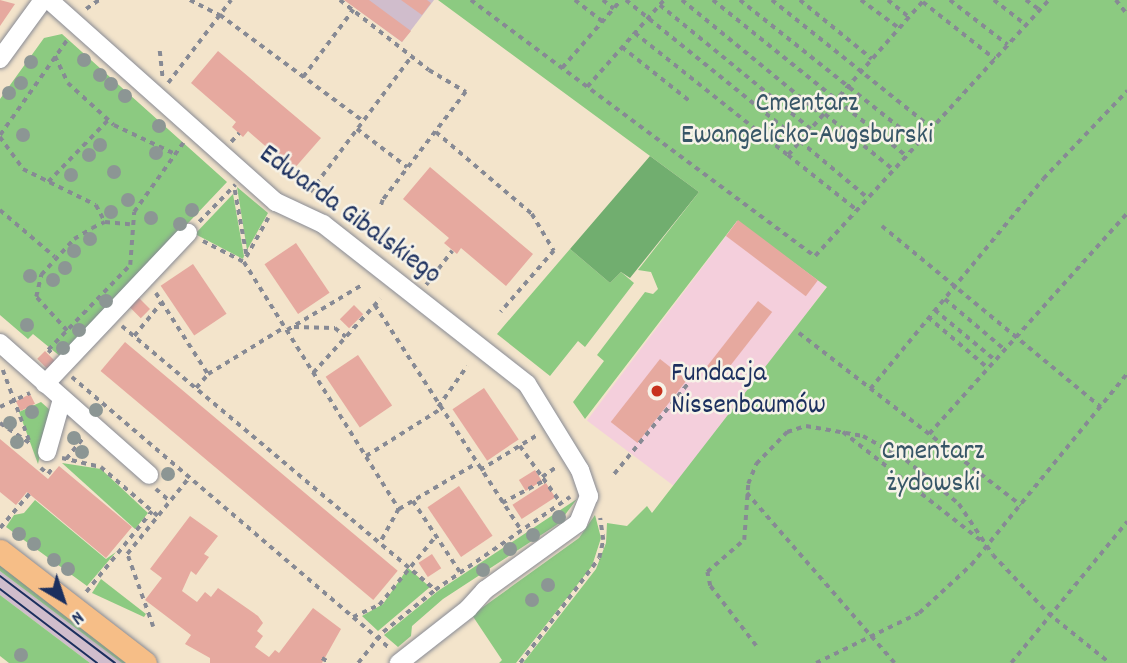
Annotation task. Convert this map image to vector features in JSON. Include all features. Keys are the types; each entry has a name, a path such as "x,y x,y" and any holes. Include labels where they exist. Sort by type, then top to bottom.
{"main road":[{"path":"0,551 145,663"}],"street":[{"path":"0,59 43,0"},
{"name":"Edwarda Gibalskiego","path":"49,0 276,202 323,224 527,384 544,409 552,430 580,470 582,494"},
{"path":"40,387 188,233"},
{"path":"0,343 40,387 62,399 149,475"},
{"path":"52,456 62,399"},
{"path":"401,661 468,609 485,590 567,534 586,512 582,494"}],"path":[{"path":"84,11 99,0"},
{"path":"190,0 220,15 363,121"},
{"path":"160,51 165,88 231,0"},
{"path":"340,0 411,57 466,92 407,167 380,209"},
{"path":"471,0 815,256 1049,0"},
{"path":"576,0 603,22"},
{"path":"603,0 614,9"},
{"path":"562,68 624,0 868,198"},
{"path":"587,87 664,0"},
{"path":"681,0 894,170"},
{"path":"713,0 906,156"},
{"path":"740,0 919,143"},
{"path":"772,0 932,128"},
{"path":"800,0 872,59"},
{"path":"861,0 899,28"},
{"path":"888,0 909,17"},
{"path":"788,155 922,0 995,59"},
{"path":"950,0 1008,45"},
{"path":"994,0 1026,25"},
{"path":"1026,0 1040,10"},
{"path":"1116,0 1127,14"},
{"path":"660,5 811,129"},
{"path":"303,77 353,10"},
{"path":"635,33 857,210"},
{"path":"70,35 0,136 15,163 96,205 105,222"},
{"path":"622,47 691,102"},
{"path":"55,56 68,83 108,120 175,154"},
{"path":"310,192 411,57"},
{"path":"870,389 1043,179 1127,91"},
{"path":"48,182 108,120"},
{"path":"357,130 407,167"},
{"path":"435,132 532,214 554,251 501,312"},
{"path":"186,140 131,224 130,265 48,350 62,366 188,479 353,617 401,661"},
{"path":"247,257 235,185 188,233 244,262 399,509"},
{"path":"0,210 55,257"},
{"path":"244,262 271,213"},
{"path":"929,434 1127,213"},
{"path":"67,331 36,297 41,275 74,239 105,222 131,224"},
{"path":"882,226 1101,407"},
{"path":"416,297 453,251"},
{"path":"146,278 208,374"},
{"path":"195,388 208,374 362,285"},
{"path":"944,298 1004,349"},
{"path":"313,373 380,299"},
{"path":"134,336 161,302"},
{"path":"375,305 438,408 521,530"},
{"path":"935,309 995,360"},
{"path":"110,316 435,590"},
{"path":"928,317 988,368"},
{"path":"292,327 335,328 346,337"},
{"path":"799,333 1021,505"},
{"path":"366,456 438,408 467,366"},
{"path":"4,370 12,401 30,442"},
{"path":"816,663 919,613 987,545 1127,374"},
{"path":"614,474 695,375"},
{"path":"0,407 40,387"},
{"path":"755,646 706,577 744,540 747,493 756,464 787,432 806,426 842,431 874,441 906,460 960,504 987,545 1048,613 1110,663"},
{"path":"842,431 987,545"},
{"path":"480,470 541,433"},
{"path":"66,459 86,435"},
{"path":"520,446 561,503"},
{"path":"52,456 101,467 158,516"},
{"path":"502,503 544,479 562,463"},
{"path":"380,543 399,509 475,464"},
{"path":"153,627 127,554 188,479"},
{"path":"747,493 895,663"},
{"path":"0,528 29,494"},
{"path":"358,663 377,638 435,590 561,503 582,494 602,524 599,558 520,663"},
{"path":"413,501 460,572"},
{"path":"85,593 153,511"},
{"path":"1011,663 1048,613 1127,522"},
{"path":"353,617 379,605 408,566 436,536"},
{"path":"322,657 330,663"}],"shaded area":[{"path":"345,0 434,0 402,42"},
{"path":"738,220 827,287 676,487 587,420"},
{"path":"0,571 122,663 90,663 0,595"}],"green space":[{"name":"Cmentarz żydowski","path":"438,0 1127,0 1127,663 523,663 596,569 606,543 607,523 627,526 647,506 652,513 827,287 737,221 585,419 573,402 604,361 597,355 645,292 653,294 658,289 651,272 638,270 699,192"},
{"path":"62,34 227,182 61,357 33,334 28,339 0,315 0,99 44,38"},
{"path":"650,156 699,192 630,278 621,272 610,283 570,249"},
{"path":"237,187 268,213 247,250"},
{"path":"233,194 244,256 243,259 195,234"},
{"path":"570,249 610,283 621,272 634,283 585,347 578,341 550,376 497,334"},
{"path":"41,402 50,410 38,464 19,412"},
{"path":"62,463 101,469 148,513 135,529"},
{"path":"577,499 558,524 443,599 412,626 411,636 398,647 384,635 438,591"},
{"path":"35,500 106,559 116,552 87,586 6,527 14,515 24,513"},
{"path":"595,515 601,538 592,566 516,663 499,663 502,660 472,615 579,538"},
{"path":"0,565 129,663 122,663 0,571"},
{"path":"408,568 430,587 378,631 362,616 383,604"},
{"path":"101,579 146,614 144,617 92,593"},
{"path":"0,595 90,663 9,663 0,656"}],"building":[{"path":"0,0 15,4 0,26"},
{"path":"344,0 369,0 411,31 402,42"},
{"path":"401,0 427,0 431,3 422,15"},
{"path":"218,51 321,138 293,170 248,131 243,137 232,127 236,122 191,83"},
{"path":"430,167 533,254 506,286 461,248 457,254 444,243 449,238 403,199"},
{"path":"738,220 818,280 806,296 726,236"},
{"path":"296,243 330,293 298,314 264,264"},
{"path":"193,264 227,314 194,336 161,286"},
{"path":"138,297 150,309 141,318 129,306"},
{"path":"758,301 772,312 721,377 707,366"},
{"path":"354,305 363,314 349,328 340,319"},
{"path":"125,342 398,571 373,600 101,371"},
{"path":"45,351 55,361 47,369 37,359"},
{"path":"358,355 392,406 360,427 326,377"},
{"name":"Fundacja Nissenbaumów","path":"660,359 687,380 638,443 611,422"},
{"path":"484,388 519,439 487,461 452,409"},
{"path":"30,394 35,404 21,411 16,401"},
{"path":"0,439 48,479 59,466 132,527 106,558 27,492 16,505 0,492"},
{"path":"535,470 542,481 526,491 519,480"},
{"path":"546,483 555,497 522,519 512,505"},
{"path":"459,486 493,536 461,557 427,507"},
{"path":"190,516 218,536 204,554 209,557 196,575 191,571 182,591 197,602 205,592 211,597 218,588 258,616 263,623 257,631 263,636 255,647 269,657 275,650 279,653 313,608 341,629 322,663 210,663 210,658 185,644 191,635 145,600 162,578 150,569"},
{"path":"432,554 441,568 428,577 419,563"}],"tram line":[{"path":"0,576 115,663"},
{"path":"0,589 97,663"}],"place":[{"name":"Fundacja Nissenbaumów","path":"657,391"}],"park label":[{"name":"Cmentarz Ewangelicko-Augsburski","path":"807,121"}]}
